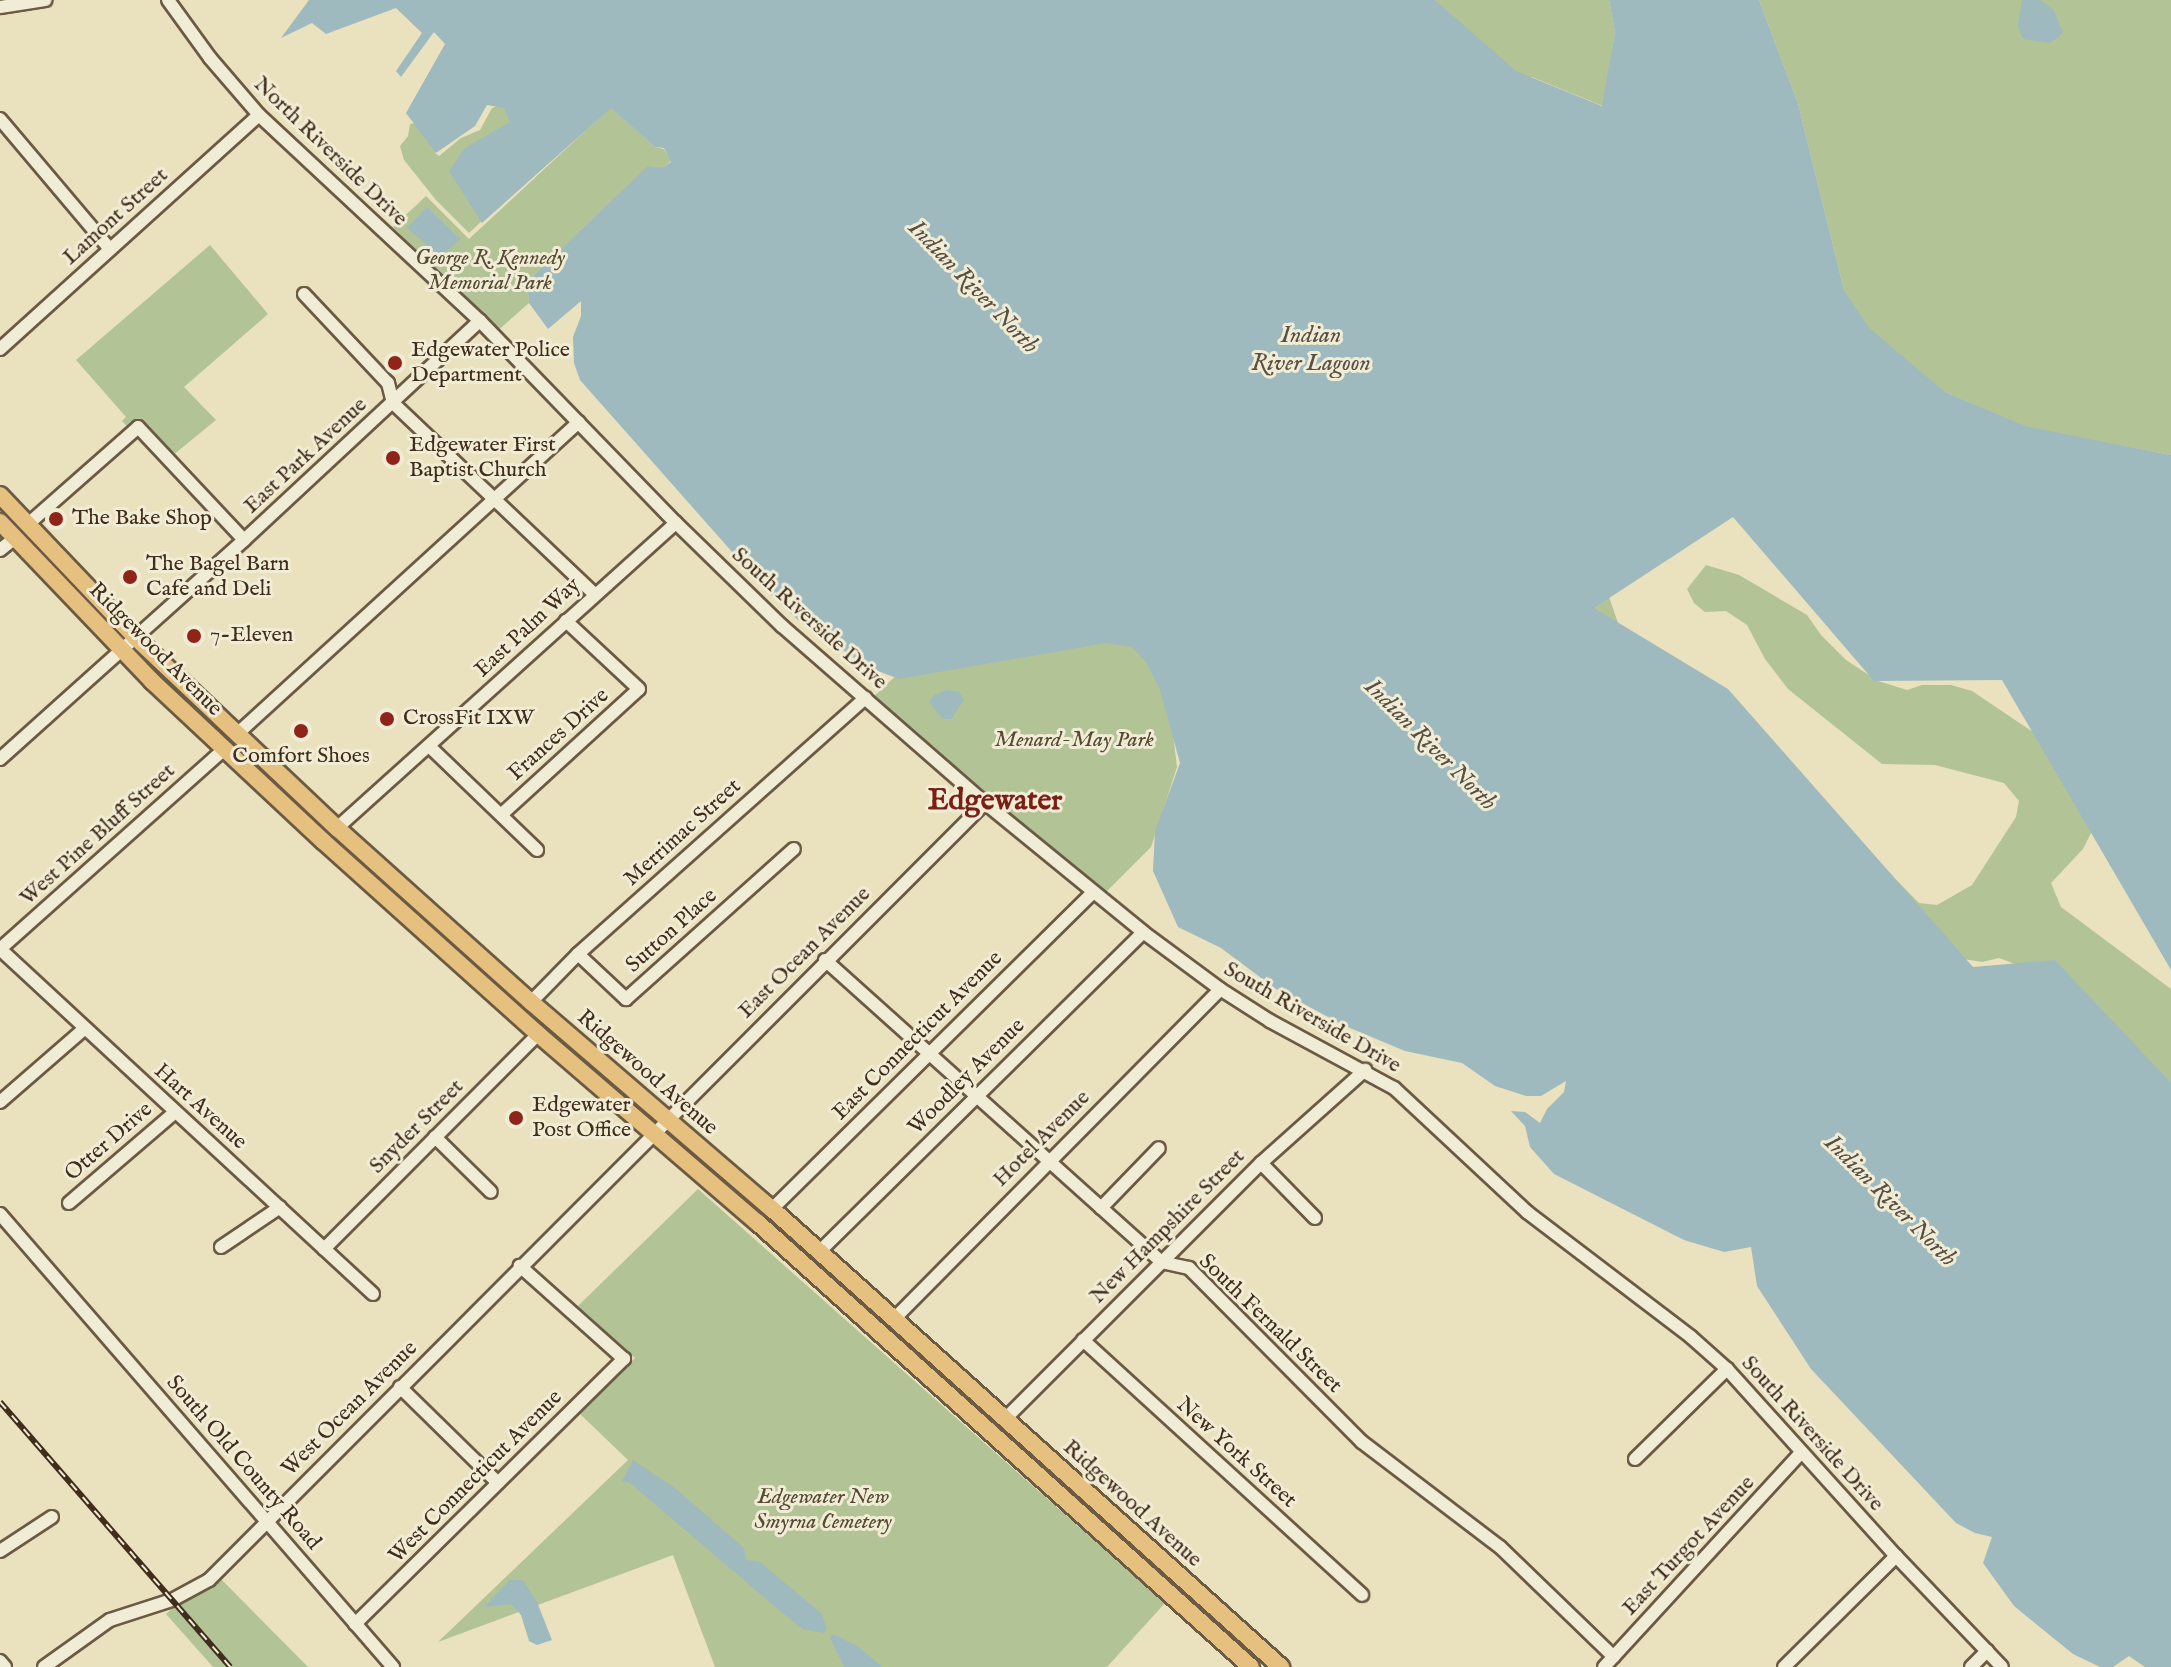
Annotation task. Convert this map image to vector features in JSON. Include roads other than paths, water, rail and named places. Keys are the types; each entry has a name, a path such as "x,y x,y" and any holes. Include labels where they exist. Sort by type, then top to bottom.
{"main road":[{"name":"Ridgewood Avenue","path":"0,495 136,638 337,828 531,1002 772,1209 1281,1667"},
{"name":"Ridgewood Avenue","path":"0,522 122,650 229,755 538,1034 897,1348 1251,1667"},
{"path":"229,755 249,760 320,827 337,828"},
{"path":"394,905 418,912 466,954 480,956"},
{"path":"897,1348 913,1350 984,1413 1002,1417"},
{"path":"1003,1444 1021,1445 1097,1512 1117,1520"},
{"path":"1179,1602 1200,1609 1268,1667"}],"street":[{"path":"0,7 45,0"},
{"name":"North Riverside Drive","path":"168,0 233,88 259,115 480,321"},
{"name":"Lamont Street","path":"0,349 259,115"},
{"path":"0,119 110,249"},
{"path":"304,294 388,383 393,403 594,594"},
{"name":"East Park Avenue","path":"0,759 244,540 480,321"},
{"name":"South Riverside Drive","path":"480,321 676,523 782,626 985,803 1143,932 1220,989 1270,1021 1365,1070 1432,1121 1527,1212 1691,1337 1727,1369 1896,1556 2002,1667"},
{"path":"236,735 579,422"},
{"path":"27,525 138,427 244,540"},
{"name":"East Palm Way","path":"337,828 676,523"},
{"path":"0,550 15,538"},
{"name":"Frances Drive","path":"502,814 639,689 566,621"},
{"name":"Merrimac Street","path":"531,1002 578,954 865,698"},
{"name":"Frances Drive","path":"429,746 537,850"},
{"name":"West Pine Bluff Street","path":"0,949 229,755"},
{"name":"East Ocean Avenue","path":"653,1133 985,803"},
{"name":"Sutton Place","path":"578,954 626,999 794,849"},
{"name":"East Connecticut Avenue","path":"772,1209 1093,892"},
{"name":"Woodley Avenue","path":"819,1252 1143,932"},
{"name":"Hart Avenue","path":"0,949 373,1294"},
{"name":"South Fernald Street","path":"825,960 978,1094 1161,1262 1189,1268 1362,1442 1500,1547 1609,1662"},
{"name":"Hotel Avenue","path":"894,1319 1220,989"},
{"path":"0,1102 84,1029"},
{"name":"Snyder Street","path":"324,1249 538,1034"},
{"name":"New Hampshire Street","path":"1002,1417 1261,1163 1365,1070"},
{"name":"Otter Drive","path":"69,1203 175,1112"},
{"name":"West Ocean Avenue","path":"44,1667 110,1620 192,1592 209,1580 653,1133"},
{"path":"435,1137 491,1192"},
{"path":"1101,1208 1159,1148"},
{"path":"1261,1163 1315,1218"},
{"path":"221,1247 280,1207"},
{"name":"South Old County Road","path":"0,1214 393,1667"},
{"name":"West Connecticut Avenue","path":"355,1624 624,1359 520,1266"},
{"name":"New York Street","path":"1083,1340 1362,1595"},
{"path":"1635,1459 1727,1369"},
{"path":"400,1387 498,1483"},
{"name":"East Turgot Avenue","path":"1609,1662 1802,1452"},
{"path":"0,1551 52,1517"},
{"path":"1784,1667 1896,1556"},
{"path":"1971,1667 1987,1651"}],"water":[{"name":"Indian River Lagoon","path":"309,0 1435,0 1516,71 1602,106 1615,32 1609,0 1759,0 1798,103 1844,290 1869,328 1945,392 2025,426 2171,455 2171,970 2002,680 1874,681 1733,517 1594,608 1728,689 1973,967 2055,960 2171,1083 2171,1667 2145,1667 2129,1656 2113,1667 2100,1667 2073,1654 2014,1606 1983,1563 1992,1537 1975,1533 1956,1523 1811,1369 1757,1286 1751,1247 1724,1252 1684,1240 1554,1174 1530,1147 1525,1126 1511,1111 1525,1112 1540,1123 1547,1109 1564,1092 1566,1081 1541,1096 1526,1096 1495,1086 1462,1063 1405,1051 1343,1025 1276,989 1221,948 1178,927 1153,871 1155,831 1180,763 1160,690 1146,662 1132,647 1106,643 899,679 870,668 799,621 764,588 580,380 574,363 573,337 581,316 581,301 548,329 529,303 527,282 648,166 662,168 671,162 664,148 655,147 611,108 482,223 449,171 465,148 510,122 504,108 487,105 475,126 436,153 406,113 445,44 434,32 401,77 396,71 422,33 396,8 326,34 312,23 281,38"},
{"path":"2022,0 2040,0 2053,9 2063,32 2059,37 2050,43 2023,39 2018,26"},
{"path":"427,207 460,239 441,257 407,228"},
{"path":"947,690 959,692 964,700 951,719 943,719 929,702 934,695"},
{"path":"633,1460 675,1488 744,1548 746,1560 760,1562 821,1613 827,1629 824,1633 803,1629 792,1621 630,1483 622,1481"},
{"path":"510,1580 523,1580 537,1602 552,1640 537,1645 529,1641 521,1615 511,1604 484,1607"},
{"path":"833,1634 859,1647 882,1667 844,1667 830,1638"}],"railway":[{"path":"0,1402 230,1667"}],"place":[{"name":"Edgewater Police Department","path":"395,363"},
{"name":"Edgewater First Baptist Church","path":"393,458"},
{"name":"The Bake Shop","path":"56,519"},
{"name":"The Bagel Barn Cafe and Deli","path":"130,577"},
{"name":"7-Eleven","path":"194,636"},
{"name":"CrossFit IXW","path":"387,719"},
{"name":"Comfort Shoes","path":"301,731"},
{"name":"Edgewater Post Office","path":"516,1118"}],"district":[{"name":"Edgewater","path":"995,801"}],"park label":[{"name":"George R. Kennedy Memorial Park","path":"490,270"},
{"name":"Menard-May Park","path":"1074,741"},
{"name":"Edgewater New Smyrna Cemetery","path":"823,1510"}],"water label":[{"name":"Indian River North","path":"973,287"},
{"name":"Indian River North","path":"1430,745"},
{"name":"Indian River North","path":"1890,1201"}]}
